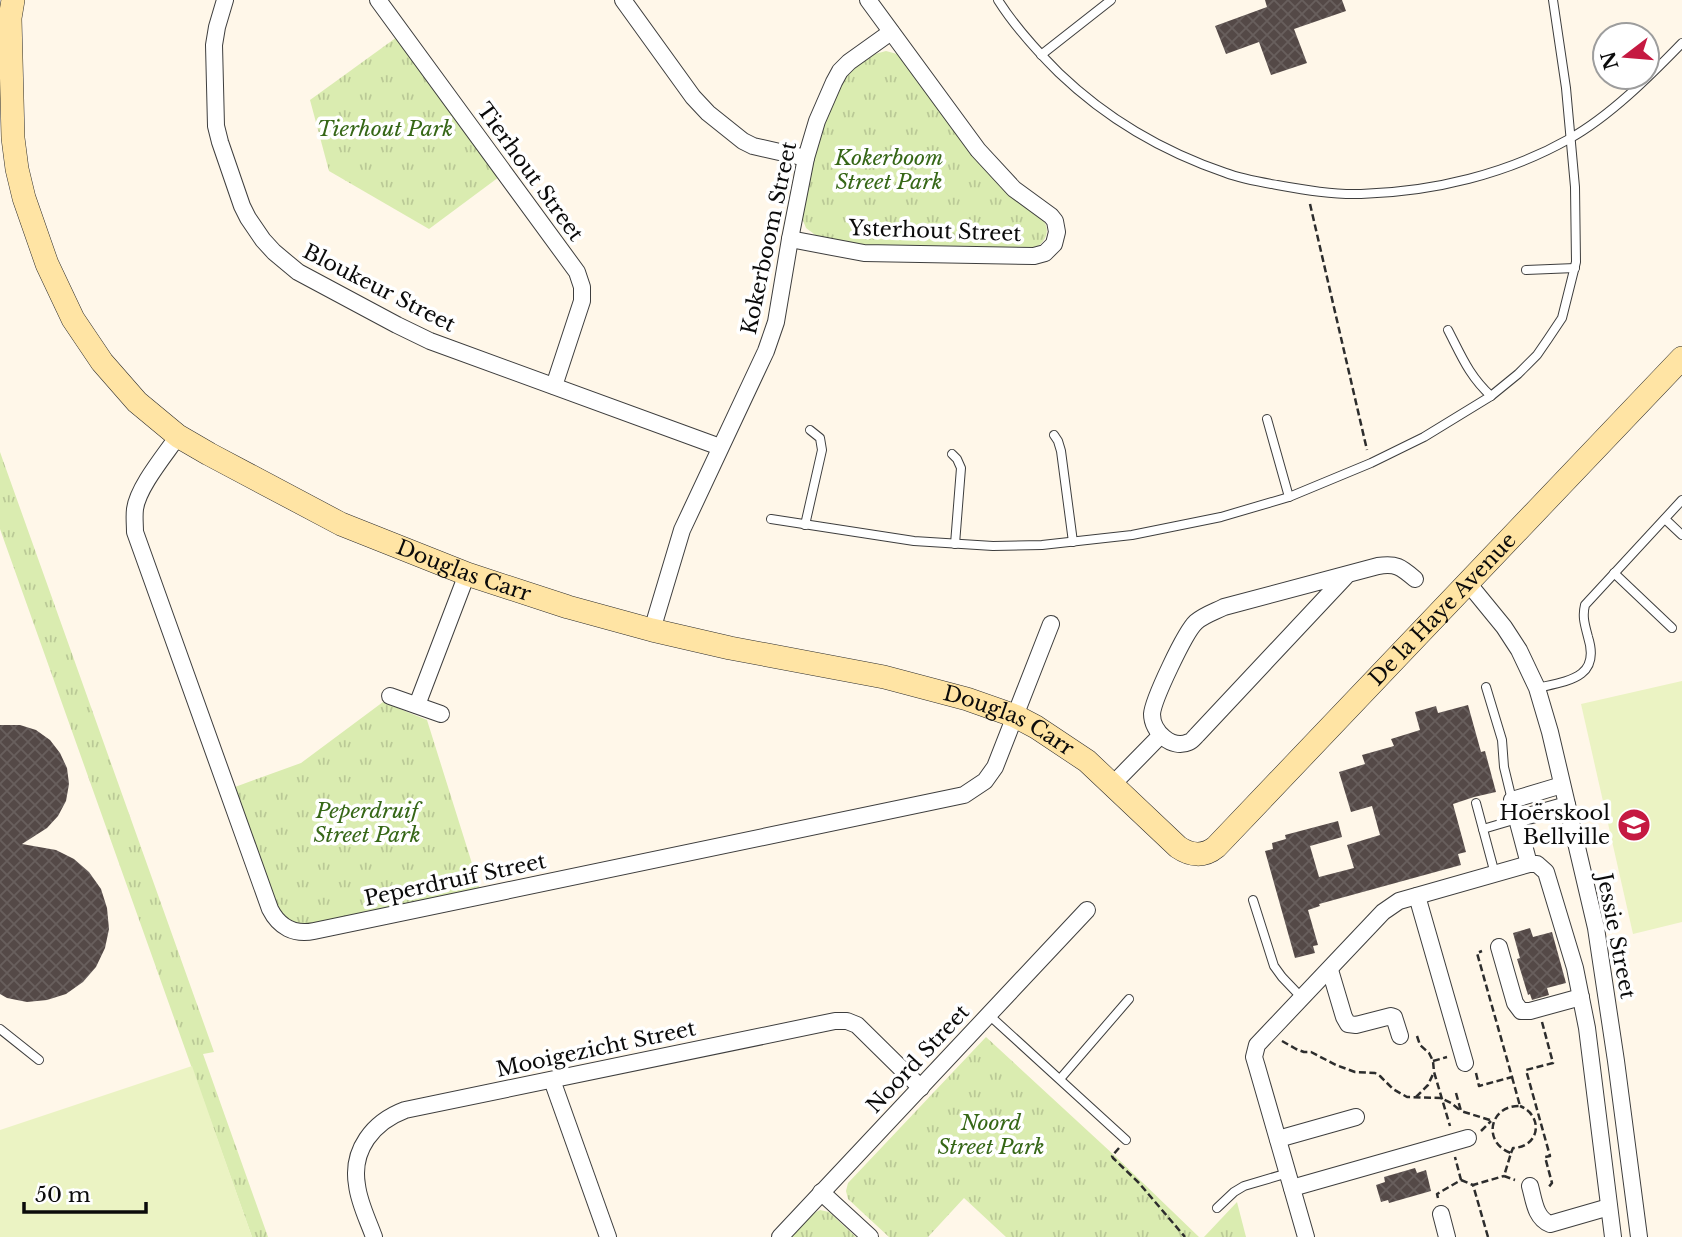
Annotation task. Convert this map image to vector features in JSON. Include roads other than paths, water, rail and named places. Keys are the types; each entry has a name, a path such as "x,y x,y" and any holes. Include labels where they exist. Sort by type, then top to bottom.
{"street":[{"path":"4,0 13,0"},
{"name":"Douglas Carr","path":"13,0 10,18 15,159 24,198 47,264 73,319 102,362 137,402 178,436 341,524 467,574 568,607 652,630 730,648 884,677 967,699 1015,716 1067,746 1087,761 1178,847 1185,852 1200,854"},
{"name":"Bloukeur Street","path":"225,0 214,45 216,126 219,142 242,206 263,240 274,252 298,272 430,341 720,447"},
{"name":"Tierhout Street","path":"378,0 577,272 582,287 582,301 554,386"},
{"path":"624,0 708,113 753,146 806,158"},
{"name":"Ysterhout Street","path":"790,239 864,253 912,255 1034,256 1045,253 1054,244 1057,226 1051,216 1014,189 978,150 868,0"},
{"name":"Kokerboom Street","path":"652,630 681,530 766,351 776,322 806,158 817,121 837,76 849,62 891,32"},
{"name":"De la Haye Avenue","path":"1200,854 1216,848 1682,358"},
{"name":"Peperdruif Street","path":"178,436 138,498 135,532 270,909 278,922 290,930 306,933 956,798 978,787 995,767 1051,624"},
{"path":"1347,575 1189,742 1175,742 1160,736 1152,713 1156,699 1193,624 1204,615 1224,607 1378,566 1399,566 1415,579"},
{"path":"417,705 467,574"},
{"name":"Jessie Street","path":"1468,583 1504,627 1519,650 1537,688 1597,928 1639,1237"},
{"path":"390,696 440,714"},
{"path":"1113,785 1160,736"},
{"path":"1529,864 1511,800 1562,785"},
{"path":"1540,791 1545,811"},
{"path":"1517,819 1567,805"},
{"path":"1306,1237 1254,1057 1257,1045 1383,912 1399,901 1536,864 1546,872 1581,997 1613,1237"},
{"path":"1417,896 1465,1063"},
{"name":"Noord Street","path":"780,1237 1087,910"},
{"path":"1499,947 1517,1008 1525,1012 1581,997"},
{"path":"1330,970 1348,1024 1356,1025 1391,1016 1394,1017 1398,1031"},
{"name":"Mooigezicht Street","path":"374,1237 358,1194 356,1173 359,1153 375,1128 384,1120 405,1110 835,1021 847,1021 857,1025 921,1088"},
{"path":"552,1080 608,1237"},
{"path":"1278,1139 1356,1117"},
{"path":"1290,1181 1458,1141"},
{"path":"1530,1186 1540,1219 1550,1224 1609,1207"},
{"path":"821,1192 870,1237"},
{"path":"1441,1214 1447,1237"}],"lane":[{"path":"998,0 1009,18 1041,55 1077,90 1149,139 1227,174 1307,190 1360,194 1444,184 1527,160 1570,139 1603,116 1682,43"},
{"path":"1041,55 1111,0"},
{"path":"771,519 914,541 993,546 1073,542 1132,535 1221,517 1289,497 1371,463 1424,437 1491,396 1518,374 1549,339 1562,318 1576,262 1575,187 1566,88 1553,0"},
{"path":"1526,270 1575,268"},
{"path":"1448,330 1467,369 1478,385 1491,396"},
{"path":"1267,419 1289,497"},
{"path":"805,525 822,450 820,438 810,430"},
{"path":"1054,435 1061,451 1073,542"},
{"path":"952,454 961,468 955,544"},
{"path":"1537,688 1574,678 1586,670 1592,655 1583,622 1588,600 1682,500"},
{"path":"1665,519 1682,535"},
{"path":"1614,573 1672,628"},
{"path":"1486,687 1502,740 1511,800"},
{"path":"1476,803 1495,874"},
{"path":"1483,829 1517,819"},
{"path":"1253,900 1274,966 1302,998"},
{"path":"1060,1079 1129,999"},
{"path":"989,1015 1126,1140"},
{"path":"0,1029 39,1060"},
{"path":"1217,1208 1244,1186 1290,1181"}],"place":[{"name":"Hoërskool Bellville","path":"1634,825"}],"park label":[{"name":"Tierhout Park","path":"385,129"},
{"name":"Kokerboom Street Park","path":"889,170"},
{"name":"Peperdruif Street Park","path":"367,823"},
{"name":"Noord Street Park","path":"991,1135"}]}
